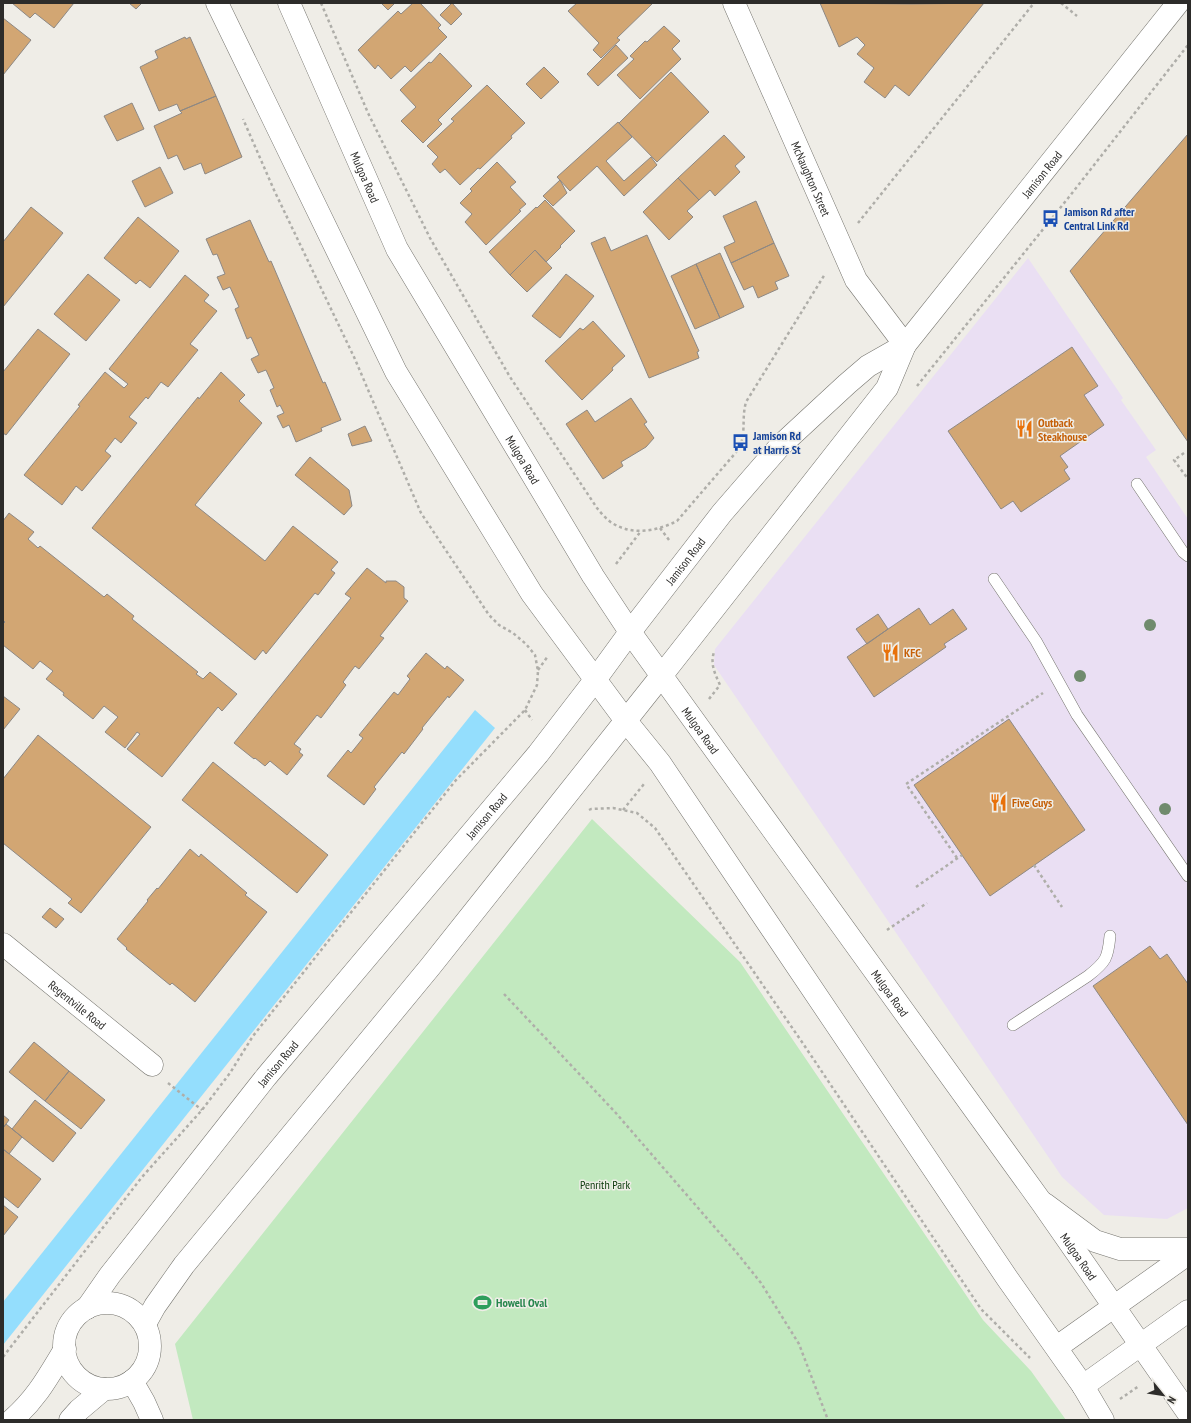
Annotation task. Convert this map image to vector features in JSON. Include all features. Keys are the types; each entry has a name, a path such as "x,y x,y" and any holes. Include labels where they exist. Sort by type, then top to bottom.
{"main road":[{"path":"217,3 396,372 532,594 626,721 660,763 1003,1271 1057,1347 1083,1386 1101,1417"},
{"name":"Mulgoa Road","path":"289,3 397,249 594,576 630,632 1042,1203 1188,1413"},
{"name":"McNaughton Street","path":"734,3 856,280 905,345"},
{"name":"Jamison Road","path":"145,1324 155,1306 184,1265 430,966 626,721 887,388 905,345 1178,3"},
{"name":"Jamison Road","path":"87,1308 110,1275 266,1077 538,754 722,513 780,446 847,384 868,366 905,345"},
{"name":"Regentville Road","path":"3,944 152,1065"},
{"path":"1042,1203 1094,1241 1120,1249 1188,1249"},
{"path":"1057,1347 1188,1254"},
{"path":"113,1303 126,1307 137,1314 145,1324 150,1337 150,1351 147,1364 138,1376 128,1384 116,1388 104,1389 92,1387 73,1372 67,1361 65,1337 70,1325 87,1308 100,1304 113,1303"},
{"path":"1083,1386 1188,1311"},
{"path":"12,1420 23,1411 39,1393 65,1349"},
{"path":"132,1381 152,1420"},
{"path":"70,1420 79,1410 104,1389"}],"lane":[{"path":"1137,484 1183,552 1188,556"},
{"path":"994,579 1036,641 1076,715 1188,876"},
{"path":"1013,1025 1100,967 1108,952 1110,936"}],"path":[{"path":"321,3 368,113 430,238 510,377 597,508 612,523 625,528 641,531 660,528 677,521 738,450 742,442 746,402 826,271"},
{"path":"858,224 1034,3"},
{"path":"1061,3 1077,16"},
{"path":"915,388 1069,197 1188,45"},
{"path":"3,1357 142,1177 202,1110 230,1073 253,1036 456,780 525,710 536,684 538,671 535,656 526,644 489,616 421,513 354,357 274,190 242,118"},
{"path":"1184,453 1174,460 1188,479"},
{"path":"716,648 712,658 714,673 720,685"},
{"path":"957,858 906,784 1059,683"},
{"path":"591,809 613,808 637,813 655,828 804,1045 981,1309 1034,1362"},
{"path":"916,887 962,854"},
{"path":"1034,865 1062,907"},
{"path":"887,930 927,903"},
{"path":"504,994 615,1112 737,1253 761,1283 798,1344 828,1420"},
{"path":"171,1085 202,1110"},
{"path":"1101,1417 1160,1372"}],"shaded area":[{"path":"1028,258 1123,398 1121,400 1156,450 1146,457 1188,519 1188,1208 1167,1219 1104,1215 1062,1177 714,665 715,649"}],"green space":[{"name":"Penrith Park","path":"592,819 740,962 983,1320 1031,1371 1066,1420 193,1420 175,1344"}],"water":[{"path":"475,710 495,728 3,1345 3,1302"}],"building":[{"path":"12,3 74,3 54,28 35,13 30,18"},
{"path":"129,3 142,3 136,9"},
{"path":"381,3 395,3 388,10"},
{"path":"413,3 420,3 441,25 438,28 447,37 411,72 405,66 391,79 378,65 375,69 358,50 398,11 401,14"},
{"path":"452,3 462,14 451,25 440,15"},
{"path":"577,3 653,3 617,38 620,40 601,58 593,50 599,43 568,11"},
{"path":"820,3 984,3 909,96 895,85 885,98 864,82 874,68 857,54 865,45 857,37 839,47"},
{"path":"3,18 31,40 3,75"},
{"path":"664,26 680,41 672,49 681,59 640,99 617,75 634,59 630,56 645,41 647,42"},
{"path":"185,37 186,39 190,37 216,96 180,111 177,104 159,111 140,67 158,58 155,51"},
{"path":"616,45 628,58 598,86 587,74"},
{"path":"440,53 472,86 438,120 442,124 423,143 401,121 416,107 400,90 429,62 431,63"},
{"path":"544,67 559,82 541,99 526,84"},
{"path":"671,72 709,112 657,162 619,123"},
{"path":"487,85 525,123 480,169 478,168 460,185 445,169 440,173 432,164 438,157 427,146 454,121 451,119"},
{"path":"216,96 242,157 205,174 201,163 184,170 177,155 168,159 154,126 182,113 180,111"},
{"path":"132,103 144,129 117,141 104,116"},
{"path":"618,122 632,137 606,161 624,181 651,157 657,165 624,196 597,166 570,191 557,177"},
{"path":"1188,134 1188,442 1070,271"},
{"path":"724,135 745,157 735,166 740,172 715,196 710,190 699,200 678,178"},
{"path":"497,162 516,182 510,187 526,204 519,210 521,211 486,245 465,222 472,214 460,203 472,191 470,189"},
{"path":"160,167 173,193 145,207 132,181"},
{"path":"678,178 699,200 687,211 693,217 669,240 643,212"},
{"path":"560,180 567,193 553,206 543,196"},
{"path":"545,200 575,231 546,262 535,250 510,275 489,252"},
{"path":"756,201 774,243 731,263 724,247 735,242 723,216"},
{"path":"31,207 63,233 3,307 3,242"},
{"path":"138,217 179,251 150,288 140,280 136,284 104,258"},
{"path":"250,220 269,262 271,261 323,383 325,382 341,420 321,428 322,431 296,442 289,425 283,428 277,416 284,413 280,405 277,407 270,390 274,388 266,370 258,373 251,359 259,355 251,337 247,339 235,309 239,307 230,287 223,290 217,277 225,274 217,254 213,255 206,239"},
{"path":"647,235 699,351 697,352 699,358 649,378 591,243 605,237 611,251"},
{"path":"774,243 789,276 775,282 778,289 758,298 753,286 744,290 731,263"},
{"path":"535,250 552,268 527,292 510,275"},
{"path":"720,253 744,307 720,318 696,264"},
{"path":"696,264 720,318 695,329 671,276"},
{"path":"88,274 120,300 86,341 54,314"},
{"path":"566,274 594,296 560,338 532,316"},
{"path":"185,275 209,295 204,301 217,311 190,344 198,350 168,387 161,382 148,399 146,397 129,417 137,423 121,443 115,438 105,451 111,456 82,491 76,486 62,505 24,475 80,406 78,405 105,372 124,388 128,384 109,369"},
{"path":"593,321 625,356 612,368 613,370 582,400 545,361 580,328 583,330"},
{"path":"38,329 70,354 6,435 3,433 3,372"},
{"path":"1072,347 1098,386 1084,395 1104,425 1060,456 1068,467 1064,470 1070,479 1021,512 1013,501 1001,509 948,431"},
{"path":"221,372 245,395 239,401 262,423 195,505 265,561 293,526 338,562 331,570 335,573 318,595 315,593 266,654 263,650 255,660 92,528 198,397 199,399"},
{"path":"631,398 647,422 644,424 654,438 646,447 621,462 623,466 603,479 566,424 587,410 595,422"},
{"path":"365,426 372,441 352,446 348,434"},
{"path":"310,457 349,490 352,506 344,515 295,475"},
{"path":"9,513 34,532 28,539 38,548 40,546 104,597 107,594 134,616 132,619 198,672 196,674 203,679 210,672 237,694 222,711 218,707 162,777 127,749 140,734 137,732 125,748 105,732 118,717 104,706 93,719 46,679 53,671 40,661 33,669 3,645 3,624 5,622 3,620 3,521"},
{"path":"367,568 386,583 386,581 396,581 404,587 404,598 408,601 380,636 384,638 359,669 355,666 343,682 346,685 321,718 317,715 294,744 301,749 299,752 303,755 287,775 270,761 265,766 234,743 351,598 345,594"},
{"path":"919,608 930,625 953,609 967,629 944,644 946,647 874,697 847,657"},
{"path":"878,614 888,629 867,644 856,629"},
{"path":"426,653 445,669 447,666 464,680 449,698 448,696 422,728 423,729 404,754 402,752 374,787 376,789 364,805 327,776 348,750 351,753 363,738 359,735 394,692 398,695 410,679 407,676"},
{"path":"3,696 20,709 3,730"},
{"path":"1009,719 1085,830 990,896 914,785"},
{"path":"38,735 151,827 81,913 68,903 72,899 3,843 3,779"},
{"path":"213,762 328,855 297,893 182,800"},
{"path":"190,849 199,857 201,854 247,893 245,895 267,912 195,1002 172,983 170,985 126,949 127,948 117,939 148,901 147,900 157,888 158,889"},
{"path":"50,908 64,919 56,928 42,917"},
{"path":"1150,946 1160,959 1167,954 1188,984 1188,1125 1093,986"},
{"path":"34,1042 69,1071 45,1101 9,1072"},
{"path":"69,1071 105,1100 81,1129 45,1101"},
{"path":"35,1100 76,1133 53,1162 12,1129"},
{"path":"3,1115 9,1120 3,1128"},
{"path":"6,1124 22,1137 9,1154 3,1149 3,1128"},
{"path":"3,1149 41,1179 18,1208 3,1196"},
{"path":"3,1205 18,1217 3,1236"}],"place":[{"name":"Jamison Rd after Central Link Rd","path":"1051,218"},
{"name":"Outback Steakhouse","path":"1025,429"},
{"name":"Jamison Rd at Harris St","path":"740,442"},
{"name":"KFC","path":"891,652"},
{"name":"Five Guys","path":"999,802"},
{"name":"Howell Oval","path":"483,1302"}]}
